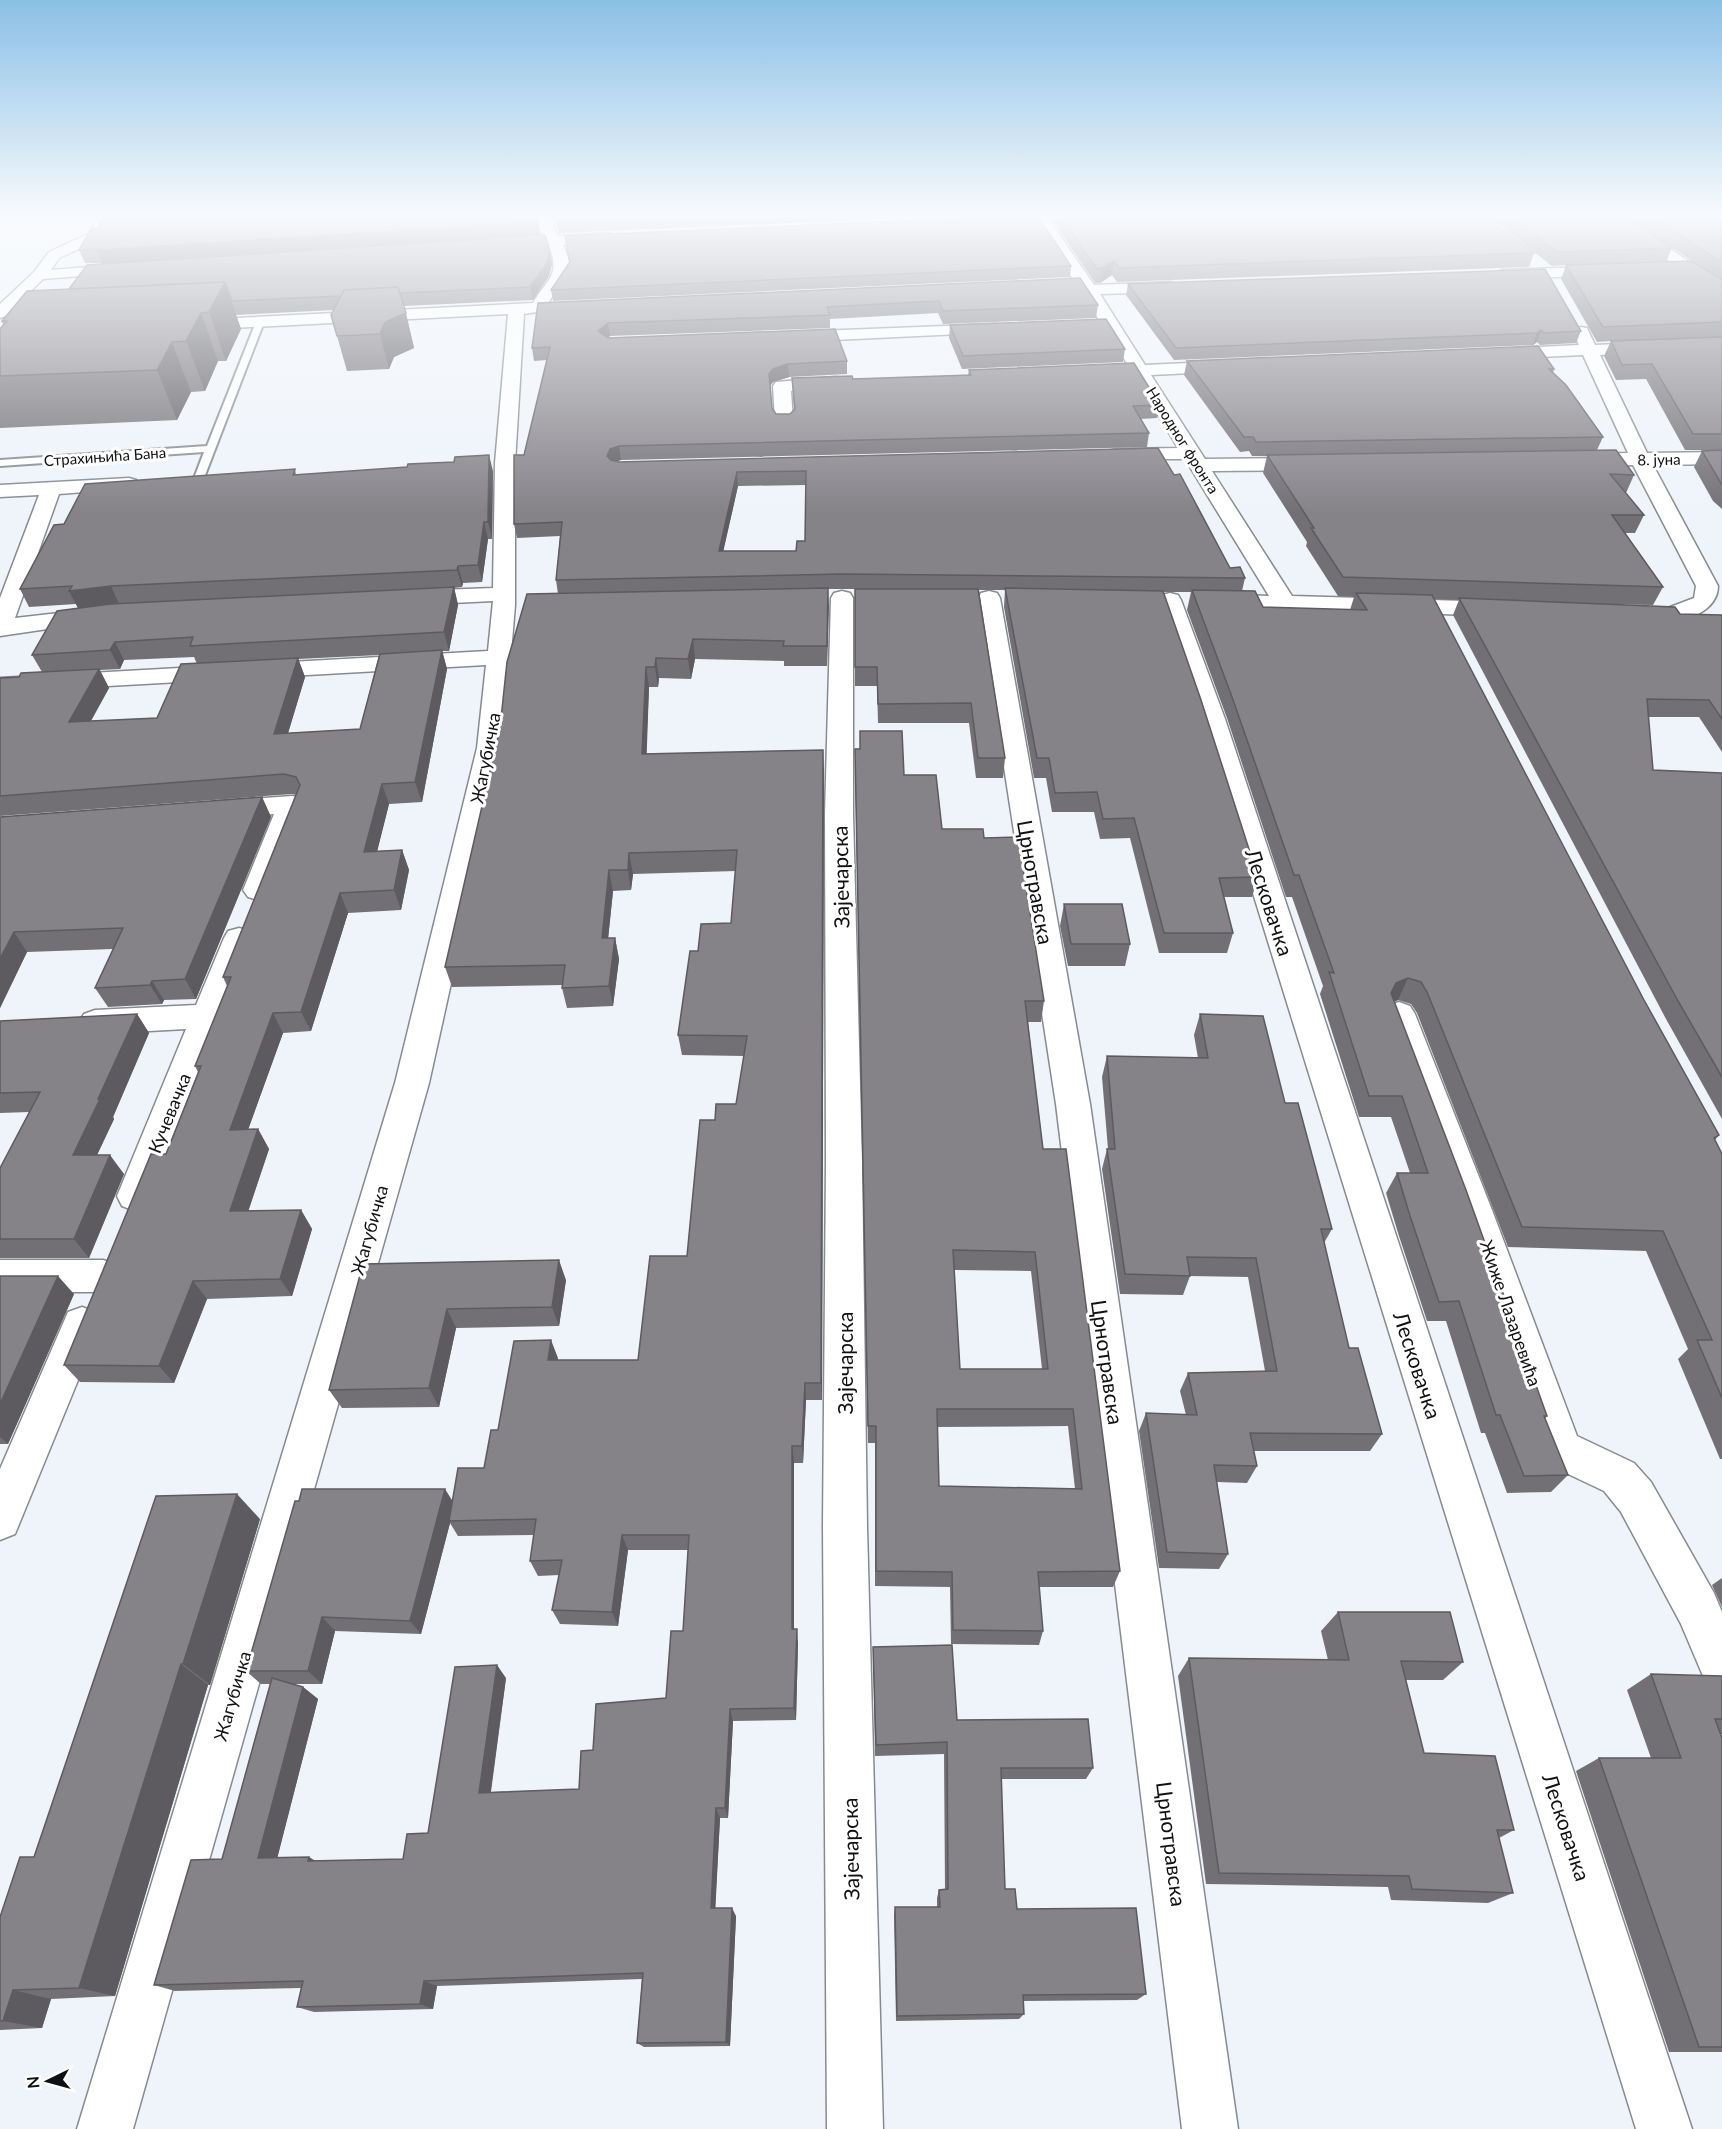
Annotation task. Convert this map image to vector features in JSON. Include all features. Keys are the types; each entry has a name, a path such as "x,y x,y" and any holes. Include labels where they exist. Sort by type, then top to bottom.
{"street":[{"path":"177,325 411,314"},
{"name":"Жагубичка","path":"105,2129 412,1083 490,748 501,657 504,599 505,463 516,314"},
{"name":"Народног фронта","path":"1104,314 1285,603"},
{"path":"1574,321 1591,350 1640,459 1722,616 1649,614"},
{"path":"1088,326 1111,326"},
{"path":"777,337 1016,329"},
{"path":"1484,355 1722,344"},
{"path":"1079,372 1246,365"},
{"path":"784,421 782,386 855,382"},
{"path":"1098,455 1331,464"},
{"name":"8. јуна","path":"1556,460 1722,458"},
{"path":"481,464 505,463"},
{"path":"175,482 221,479"},
{"path":"0,491 152,483"},
{"path":"51,489 1,628 119,613"},
{"path":"1673,614 1690,609 1712,593"},
{"name":"Зајечарска","path":"841,598 839,813 844,1161 845,1527 855,2129"},
{"name":"Црнотравска","path":"989,598 1073,1104 1210,2129"},
{"path":"390,599 504,599 528,605"},
{"name":"Лесковачка","path":"1285,603 1159,600 1212,719 1664,2129"},
{"path":"1285,603 1518,609"},
{"path":"1434,606 1450,638"},
{"path":"0,685 501,657"},
{"name":"Кучевачка","path":"125,1222 292,804 192,813"},
{"name":"Жиже Лазаревића","path":"1399,1014 1474,1210 1551,1426 1562,1450 1619,1477 1636,1497 1698,1609 1722,1667"},
{"path":"66,1024 208,1016"},
{"path":"0,1276 107,1265 0,1519"}],"lane":[{"path":"198,481 260,322"},
{"name":"Страхињића Бана","path":"0,463 209,449"}],"building":[{"path":"8,314 200,314 186,341 172,342 157,370 0,376 0,329 7,321 2,321"},
{"path":"403,314 385,322 380,334 337,336 331,315"},
{"path":"536,314 830,314 608,323 598,331 608,338 835,329 847,361 788,364 773,369 769,374 772,408 776,414 790,414 795,409 792,378 852,376 853,379 971,375 969,370 1134,363 1160,405 1133,406 1149,433 619,446 610,449 607,456 619,462 1158,448 1174,475 1180,474 1230,568 1240,567 1245,578 842,574 556,580 562,522 514,524 514,455 524,455 550,347 532,348","holes":["806,471 805,541 797,541 796,551 719,551 737,472"]},
{"path":"1151,314 1571,314 1581,331 1544,333 1541,330 1537,333 1176,348"},
{"path":"1595,314 1722,314 1722,322 1603,327"},
{"path":"1106,319 1125,349 963,356 950,325"},
{"path":"1722,337 1722,434 1693,434 1652,364 1622,365 1611,341"},
{"path":"1538,346 1554,369 1549,369 1566,385 1603,437 1256,442 1253,437 1244,437 1187,361"},
{"path":"1616,450 1634,475 1610,474 1644,515 1612,515 1663,587 1343,577 1267,455"},
{"path":"1722,450 1722,485 1702,451"},
{"path":"489,455 488,522 484,522 478,565 458,566 457,570 111,586 69,591 72,586 20,589 54,525 64,524 85,484 295,469 293,475 407,467 408,464 454,462 455,457"},
{"path":"454,587 444,632 190,646 193,637 115,642 110,650 32,655 57,611 110,604"},
{"path":"828,588 827,646 783,646 784,641 693,639 688,659 656,658 655,667 646,667 642,754 823,750 821,1383 805,1383 802,1446 792,1446 792,1629 797,1629 794,1708 730,1709 725,1808 716,1808 711,1908 732,1908 726,2042 637,2043 643,1973 424,1981 420,2004 297,2007 303,1981 154,1985 191,1860 222,1859 272,1678 303,1687 258,1858 309,1857 308,1861 403,1859 407,1834 428,1833 455,1667 497,1665 479,1793 579,1789 581,1751 593,1750 596,1704 666,1698 671,1631 683,1631 689,1535 622,1535 612,1612 552,1610 562,1560 530,1561 536,1519 449,1521 458,1468 484,1468 491,1430 498,1430 514,1341 551,1340 548,1360 638,1360 650,1256 687,1256 700,1120 715,1120 716,1104 736,1104 747,1036 678,1035 690,951 698,951 701,924 731,923 737,850 629,853 628,870 609,870 602,938 615,938 609,986 562,988 565,965 445,967 500,728 507,662 527,594"},
{"path":"1005,588 1163,591 1258,877 1219,878 1233,933 1164,933 1134,818 1103,819 1097,792 1055,793 1049,758 1037,758"},
{"path":"855,589 978,589 1005,758 978,758 971,703 878,704 877,667 855,667"},
{"path":"1192,590 1255,591 1263,607 1367,610 1356,593 1432,595 1644,1000 1719,1135 1714,1138 1722,1154 1722,1398 1697,1340 1712,1340 1663,1231 1522,1227 1427,992 1421,982 1408,978 1396,983 1391,993 1466,1190 1547,1416 1544,1416 1568,1475 1524,1476 1500,1415 1496,1415 1459,1301 1439,1302 1410,1216 1397,1173 1428,1173 1402,1096 1369,1096 1329,972 1334,973 1299,875 1294,875"},
{"path":"1459,598 1675,607 1680,614 1722,615 1722,719 1709,700 1647,699 1653,770 1722,773 1722,1077 1678,1001"},
{"path":"442,650 415,782 382,784 364,852 402,850 394,890 340,893 301,1012 273,1013 230,1130 258,1129 230,1211 301,1210 280,1279 193,1281 159,1366 64,1365 151,1154 166,1154 201,1066 195,1066 231,977 223,977 300,785 296,777 284,774 0,796 0,678 19,677 21,673 99,669 69,722 157,718 181,664 298,658 274,734 360,729 380,654"},
{"path":"860,731 902,731 904,775 936,775 942,829 983,829 984,838 1018,837 1044,1001 1025,1001 1043,1149 1066,1149 1120,1571 1038,1572 1043,1631 953,1630 952,1572 876,1571 876,1426 868,1426 855,749 860,749","holes":["953,1250 1035,1252 1048,1369 960,1369","937,1409 1073,1409 1082,1489 939,1486"]},
{"path":"262,797 185,979 152,981 150,985 95,988 123,928 14,932 0,959 0,817"},
{"path":"1064,904 1122,904 1130,944 1071,944"},
{"path":"137,1014 73,1155 110,1155 74,1239 0,1239 0,1168 40,1092 0,1093 0,1021"},
{"path":"1200,1014 1263,1016 1285,1103 1298,1103 1332,1229 1321,1229 1349,1348 1358,1348 1382,1434 1250,1433 1257,1466 1214,1465 1228,1554 1167,1552 1146,1413 1197,1415 1188,1373 1277,1371 1256,1258 1187,1257 1190,1276 1125,1274 1107,1149 1115,1149 1107,1056 1208,1058"},
{"path":"559,1260 552,1307 447,1309 429,1388 329,1390 363,1264"},
{"path":"0,1276 58,1276 0,1404"},
{"path":"302,1489 445,1489 410,1621 322,1617 308,1671 246,1671 295,1501 299,1501"},
{"path":"237,1494 79,1988 13,1990 3,2021 0,2021 0,1917 20,1857 34,1857 156,1496"},
{"path":"1338,1612 1450,1612 1463,1662 1401,1661 1424,1753 1495,1756 1514,1830 1497,1830 1513,1893 1412,1889 1409,1876 1219,1873 1189,1658 1349,1660"},
{"path":"952,1645 957,1720 1088,1719 1093,1768 1001,1768 1005,1889 1015,1889 1017,1909 1136,1908 1146,1994 1023,1995 1024,2014 897,2016 895,1907 940,1907 939,1890 948,1889 947,1742 876,1745 873,1647"},
{"path":"1651,1674 1722,1676 1722,1719 1715,1719 1722,1738 1722,2047 1699,2047 1599,1758 1681,1758"}]}
